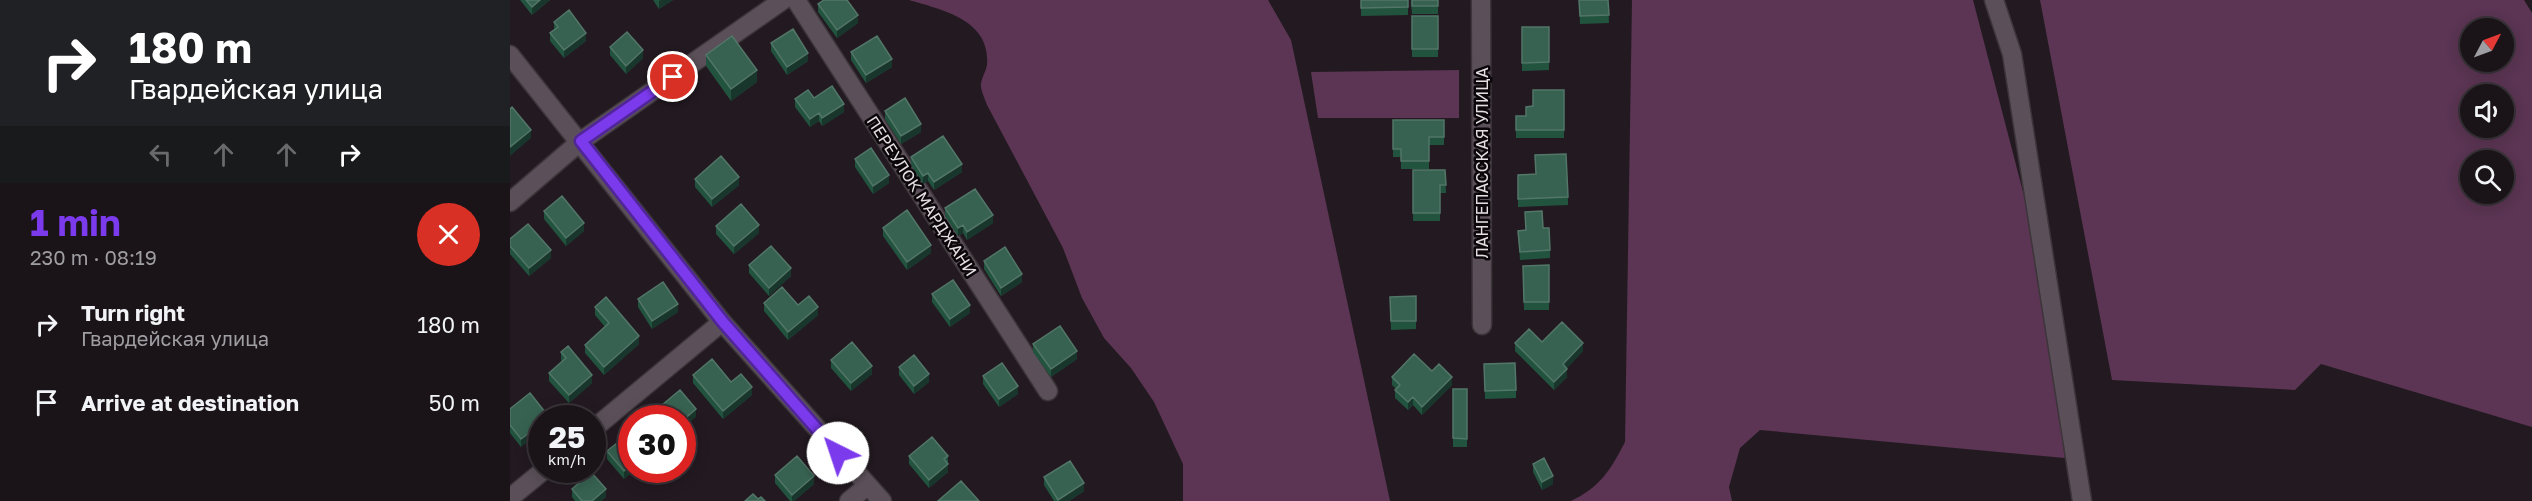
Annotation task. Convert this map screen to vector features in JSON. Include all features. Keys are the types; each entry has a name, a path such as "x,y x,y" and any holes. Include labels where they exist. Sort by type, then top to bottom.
{"street":[{"path":"510,202 581,141 783,0"},
{"name":"ПЕРЕУЛОК МАРДЖАНИ","path":"796,0 1048,391"},
{"name":"ЛАНГЕПАССКАЯ УЛИЦА","path":"1481,0 1482,325"},
{"path":"1994,0 2012,54 2082,501"},
{"path":"510,55 581,141 723,322 882,501"},
{"path":"606,418 723,322"},
{"path":"510,498 528,483"},
{"path":"849,501 867,486"}],"shaded area":[{"path":"909,0 1268,0 1291,40 1390,501 1183,501 1183,464 1154,402 1131,368 1104,338 1082,298 1063,248 987,105 981,85 987,65 986,50 981,37 962,19"},
{"path":"1632,0 1973,0 2033,230 2065,458 1760,430 1740,448 1729,487 1732,501 1571,501 1597,484 1625,442"},
{"path":"2040,0 2524,0 2532,13 2532,427 2321,364 2295,390 2112,380"},
{"path":"1459,70 1459,118 1318,118 1311,72"}],"building":[{"path":"526,0 540,0 532,7"},
{"path":"824,0 847,0 858,15 837,30 818,4"},
{"path":"1361,0 1408,0 1408,7 1361,8"},
{"path":"1412,0 1438,0 1438,6 1412,6"},
{"path":"1579,0 1608,0 1609,15 1580,16"},
{"path":"569,10 586,33 564,50 550,33 558,27 554,22"},
{"path":"1412,16 1438,16 1438,49 1412,49"},
{"path":"1522,27 1549,27 1549,62 1522,63"},
{"path":"793,29 808,53 787,67 771,43"},
{"path":"627,32 643,50 626,66 610,47"},
{"path":"732,36 757,70 731,89 706,55"},
{"path":"877,36 892,59 866,75 851,52"},
{"path":"832,86 844,104 822,118 819,113 810,119 795,99 808,90 814,98"},
{"path":"1533,90 1564,90 1564,130 1516,130 1516,116 1526,116 1526,107 1533,106"},
{"path":"905,98 921,124 901,136 885,111"},
{"path":"512,107 531,130 510,147 510,109"},
{"path":"1393,120 1444,120 1444,137 1429,137 1429,161 1401,161 1401,149 1393,149"},
{"path":"943,136 962,164 934,182 928,173 923,176 911,157"},
{"path":"871,148 889,175 873,186 855,159"},
{"path":"1566,154 1568,197 1518,199 1518,175 1536,174 1535,155"},
{"path":"721,156 739,177 712,199 695,179"},
{"path":"1413,170 1445,170 1446,185 1440,185 1440,213 1413,213"},
{"path":"975,189 993,215 967,232 963,225 958,228 945,208"},
{"path":"562,196 584,223 566,238 544,211"},
{"path":"741,204 759,225 734,246 716,226"},
{"path":"907,210 931,245 907,262 883,228"},
{"path":"1542,211 1543,228 1549,228 1550,250 1520,252 1518,231 1526,230 1525,212"},
{"path":"528,224 551,250 529,268 510,246 510,239"},
{"path":"771,246 791,268 769,288 749,265"},
{"path":"1005,247 1022,274 1001,288 984,261"},
{"path":"1549,265 1549,302 1524,302 1523,266"},
{"path":"953,280 970,305 950,319 932,294"},
{"path":"663,282 678,304 652,321 638,299"},
{"path":"782,287 798,305 809,296 818,307 788,332 764,303"},
{"path":"1416,296 1416,321 1391,321 1390,297"},
{"path":"606,297 639,336 604,367 585,345 609,323 595,307"},
{"path":"1562,322 1583,343 1563,364 1567,369 1554,382 1515,343 1529,329 1542,342"},
{"path":"1060,326 1077,351 1051,369 1033,344"},
{"path":"852,342 872,366 851,383 831,360"},
{"path":"568,346 592,375 569,395 549,373 566,358 561,352"},
{"path":"1414,354 1432,371 1439,364 1452,377 1422,407 1413,397 1408,402 1395,390 1400,385 1392,377"},
{"path":"914,355 929,374 914,386 899,367"},
{"path":"712,359 731,382 741,374 752,387 723,411 693,375"},
{"path":"1002,363 1018,386 999,399 983,376"},
{"path":"1515,363 1516,390 1485,391 1484,364"},
{"path":"1453,389 1467,389 1467,439 1453,438"},
{"path":"680,390 693,405 662,405"},
{"path":"530,393 540,405 528,405 528,434 521,439 510,425 510,409"},
{"path":"932,437 948,456 944,459 948,464 929,480 909,456"},
{"path":"618,442 618,464 607,451"},
{"path":"797,456 814,476 792,495 775,475"},
{"path":"1544,458 1553,476 1542,482 1533,464"},
{"path":"1070,461 1084,483 1058,500 1044,477"},
{"path":"961,481 979,501 938,501"},
{"path":"579,483 601,483 606,489 592,501 582,501 572,489"},
{"path":"753,494 758,499 761,497 765,501 745,501"}],"route":[{"path":"673,77 581,141 723,322 838,453"}]}
